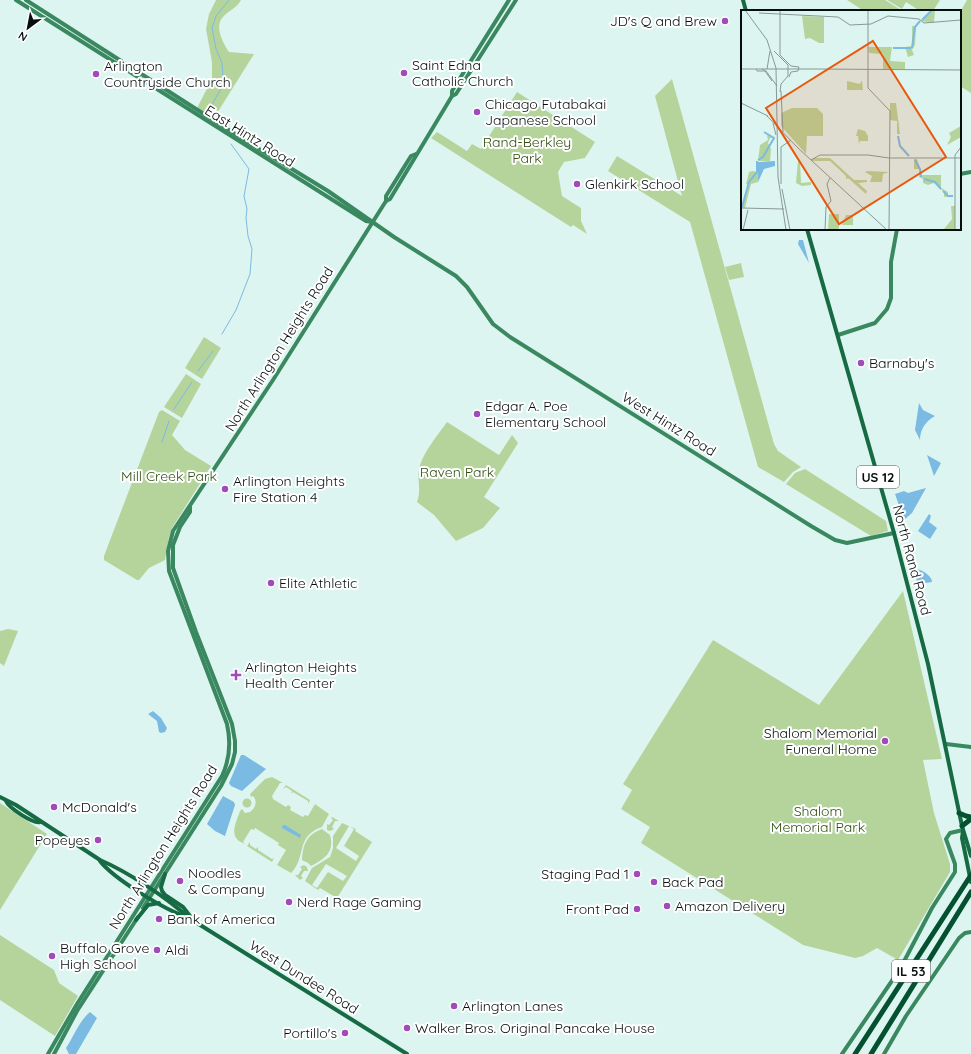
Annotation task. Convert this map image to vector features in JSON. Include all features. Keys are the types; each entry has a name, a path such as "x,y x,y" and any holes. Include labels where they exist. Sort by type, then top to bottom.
{"highway":[{"path":"959,813 971,818 962,828"},
{"name":"IL 53","path":"856,1054 971,875"},
{"name":"IL 53","path":"871,1054 971,892"}],"main road":[{"name":"East Hintz Road","path":"16,0 366,221 372,222"},
{"name":"East Hintz Road","path":"26,0 328,191 368,217 372,222 456,276"},
{"name":"North Arlington Heights Road","path":"452,96 452,91 509,0"},
{"name":"North Arlington Heights Road","path":"48,1054 64,1024 222,776 228,761 230,748 227,724 168,568 168,550 172,534 186,510 190,507 276,376 372,222 386,201 390,199 415,160 416,154 452,96 456,94 516,0"},
{"path":"743,0 746,10"},
{"path":"961,174 971,172"},
{"name":"North Rand Road","path":"807,230 894,533 928,664 946,744 962,828 971,856"},
{"path":"838,335 875,323 887,309 891,298 891,262 898,230"},
{"name":"West Hintz Road","path":"456,276 498,329 835,540 847,543 894,533"},
{"name":"North Arlington Heights Road","path":"54,1054 77,1011 221,786 232,764 235,741 232,724 201,646 173,568 173,546 178,532 190,512 190,507"},
{"path":"946,744 971,747"},
{"path":"0,797 16,805 100,860"},
{"path":"842,1054 900,968 932,908 955,872 955,864 946,839 950,833 962,828"},
{"name":"North Rand Road","path":"962,828 962,838 971,882"},
{"name":"West Dundee Road","path":"100,860 113,866 175,906 189,918 407,1054"},
{"name":"West Dundee Road","path":"100,860 106,869 145,895 178,914 189,918"},
{"path":"165,874 161,886 162,891 165,895 183,907 194,921"},
{"path":"136,920 148,905 159,903"},
{"path":"884,1054 906,1016 959,938 965,933 971,932"}],"green space":[{"path":"216,0 241,0 220,21 219,30 224,44 229,52 254,54 214,118 197,108 212,79 212,62 206,29 209,14"},
{"path":"847,0 885,0 901,10 862,10"},
{"path":"887,0 940,0 934,10 918,10 906,2 902,9"},
{"path":"967,0 971,0 971,93 961,87 961,10"},
{"path":"672,79 774,444 778,451 801,467 793,472 784,482 758,467 690,222 608,171 617,156 682,196 655,96"},
{"name":"Rand-Berkley Park","path":"517,92 595,142 585,158 564,162 558,172 562,196 581,208 581,221 587,234 573,225 571,227 431,138 437,132 467,151 472,144 481,149"},
{"path":"741,263 744,277 729,280 725,267"},
{"path":"204,337 221,348 202,379 185,368"},
{"path":"186,374 201,384 182,418 164,407"},
{"name":"Mill Creek Park","path":"162,410 180,421 172,435 185,450 211,466 172,528 165,560 149,568 139,580 137,580 104,560 104,556 159,412"},
{"name":"Raven Park","path":"447,422 499,455 512,435 518,443 484,497 500,508 483,528 456,541 434,515 417,502 419,493 419,470 422,459"},
{"path":"805,469 886,521 888,531 871,536 786,484 795,473"},
{"name":"Shalom Memorial Park","path":"903,591 942,759 923,760 934,813 950,864 950,872 898,960 877,948 863,956 855,958 803,945 641,843 650,827 621,809 632,790 623,784 713,640 819,705"},
{"path":"8,629 18,631 4,666 0,663 0,631"},
{"path":"272,777 283,783 280,783 272,796 273,799 286,807 288,805 291,807 290,810 303,817 305,815 308,816 315,804 329,814 322,827 308,836 302,847 296,867 291,873 277,865 286,850 278,845 279,843 255,828 254,830 251,829 243,842 245,844 236,838 234,830 240,811 242,809 245,813 250,812 255,805 255,798 253,796 251,797 250,794 265,779"},
{"path":"286,785 310,800 308,804 308,801 293,792 291,794 292,791 286,787 283,789"},
{"path":"247,798 252,803 247,808 242,803"},
{"path":"0,803 47,834 0,910"},
{"path":"332,817 339,821 335,821 332,827 334,829 330,831 327,830 327,824 329,825 333,820 331,818"},
{"path":"342,823 349,826 356,829 355,831 372,842 337,898 320,888 318,890 305,881 312,868 330,857 333,848 333,836","holes":["349,826 354,829 344,846 359,856 356,861 336,848","326,864 347,876 343,881 328,872 317,888 312,885"]},
{"path":"322,829 330,835 330,851 324,858 311,866 302,860 303,850 309,837"},
{"path":"250,842 250,845 256,849 258,847 258,850 272,859 274,858 272,862 247,846"},
{"path":"304,865 307,867 308,871 304,871 301,876 303,878 300,880 295,875 298,875 302,869 300,867"},
{"path":"0,935 54,970 59,983 78,996 55,1036 0,1000"}],"water":[{"path":"799,240 803,240 809,263 798,244"},
{"path":"919,403 923,410 935,416 924,426 921,432 920,440 915,430"},
{"path":"927,455 941,463 934,476"},
{"path":"926,488 912,513 904,520 895,494 904,491 908,493"},
{"path":"929,514 931,516 929,522 937,528 930,539 918,531"},
{"path":"916,569 926,573 932,582 918,584 914,572"},
{"path":"153,711 161,718 167,728 165,732 159,732 157,721 148,714"},
{"path":"241,755 244,755 266,769 242,791 231,786 229,783"},
{"path":"223,796 234,802 235,805 225,836 215,831 207,824"},
{"path":"285,825 301,835 300,838 282,828 282,826"},
{"path":"90,1012 97,1018 76,1054 69,1054 66,1048 79,1025"}],"waterway":[{"path":"212,110 213,103 222,87 223,78 222,63 216,49 212,28 216,16 229,0"},
{"path":"222,334 236,310 250,274 252,249 248,236 246,218 247,209 244,196 249,169 231,144"},
{"path":"198,371 213,351"},
{"path":"174,409 192,382"},
{"path":"162,442 169,421"}],"place":[{"name":"JD's Q and Brew","path":"725,21"},
{"name":"Saint Edna Catholic Church","path":"404,73"},
{"name":"Arlington Countryside Church","path":"96,74"},
{"name":"Chicago Futabakai Japanese School","path":"477,112"},
{"name":"Glenkirk School","path":"577,184"},
{"name":"Barnaby's","path":"861,363"},
{"name":"Edgar A. Poe Elementary School","path":"477,414"},
{"name":"Arlington Heights Fire Station 4","path":"225,489"},
{"name":"Elite Athletic","path":"271,583"},
{"name":"Arlington Heights Health Center","path":"236,675"},
{"name":"Shalom Memorial Funeral Home","path":"885,741"},
{"name":"McDonald's","path":"54,807"},
{"name":"Popeyes","path":"98,840"},
{"name":"Staging Pad 1","path":"637,874"},
{"name":"Noodles & Company","path":"180,881"},
{"name":"Back Pad","path":"654,882"},
{"name":"Nerd Rage Gaming","path":"289,902"},
{"name":"Amazon Delivery","path":"667,906"},
{"name":"Front Pad","path":"637,909"},
{"name":"Bank of America","path":"159,919"},
{"name":"Aldi","path":"157,950"},
{"name":"Buffalo Grove High School","path":"52,956"},
{"name":"Arlington Lanes","path":"454,1006"},
{"name":"Walker Bros. Original Pancake House","path":"407,1028"},
{"name":"Portillo's","path":"345,1033"}]}
